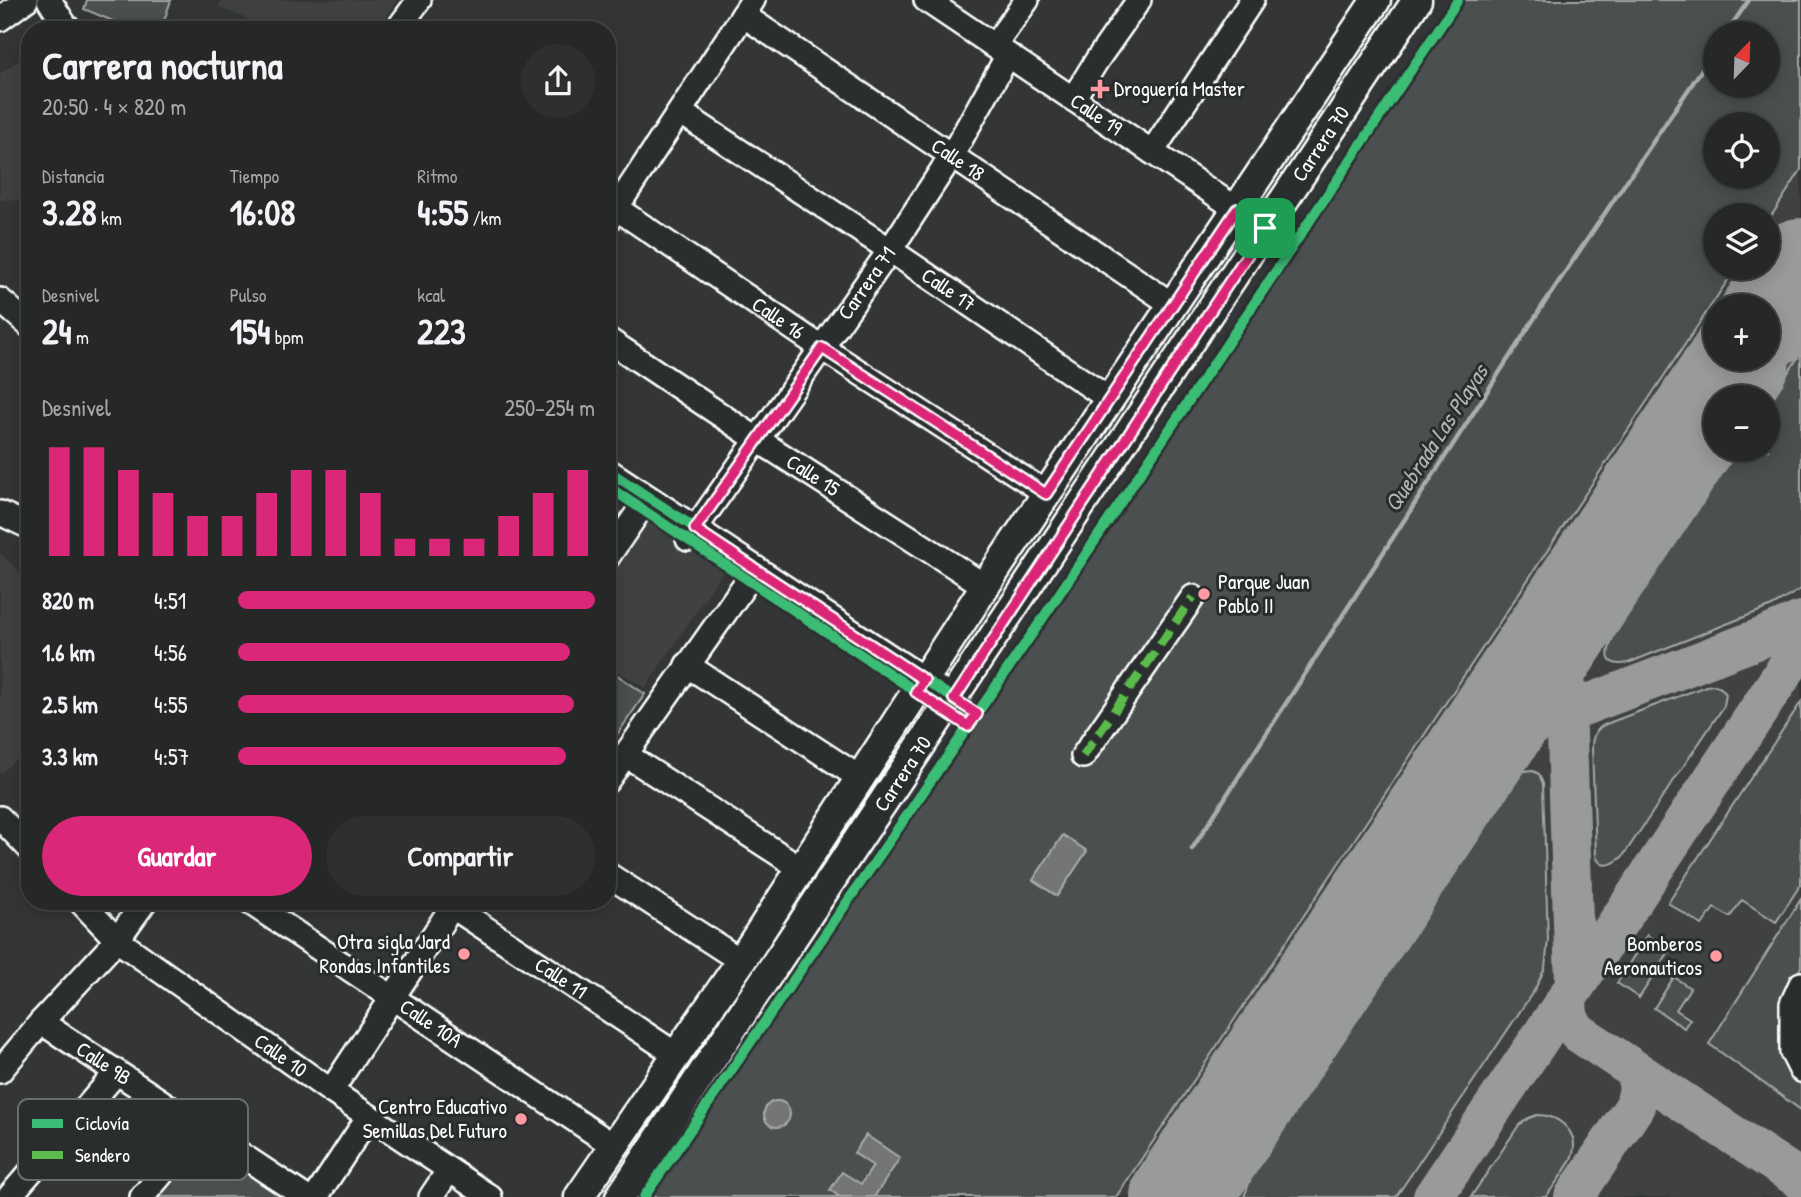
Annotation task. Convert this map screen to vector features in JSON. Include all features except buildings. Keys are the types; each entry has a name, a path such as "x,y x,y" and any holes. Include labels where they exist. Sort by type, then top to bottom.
{"main road":[{"name":"Carrera 70","path":"579,1197 741,961 985,586 1377,0"},
{"name":"Carrera 70","path":"620,1197 950,706 1417,0"}],"street":[{"path":"0,19 26,0"},
{"path":"49,0 63,21"},
{"path":"404,21 419,0"},
{"name":"Calle 19","path":"926,0 1265,228"},
{"name":"Carrera 71","path":"692,534 890,250 951,155 1027,0"},
{"path":"1073,99 1139,0"},
{"path":"1152,152 1252,0"},
{"path":"616,209 748,8"},
{"name":"Calle 18","path":"748,8 951,155 1172,305"},
{"name":"Calle 17","path":"680,112 1109,399"},
{"name":"Calle 16","path":"616,218 1046,494"},
{"path":"0,300 21,318"},
{"name":"Calle 15","path":"616,345 985,586"},
{"path":"616,477 748,580 920,686"},
{"path":"616,492 640,508 692,534 950,706"},
{"path":"616,544 640,508"},
{"path":"0,513 21,523"},
{"path":"616,769 748,580"},
{"path":"1083,756 1193,597"},
{"path":"687,665 860,778"},
{"path":"626,755 802,869"},
{"path":"0,818 21,840"},
{"path":"616,880 741,961"},
{"name":"Calle 10","path":"89,910 117,940 331,1091 490,1197"},
{"path":"0,1071 41,1021 117,940 139,910"},
{"name":"Calle 10A","path":"261,910 614,1146"},
{"path":"331,1091 447,910"},
{"name":"Calle 11","path":"461,910 677,1055"},
{"path":"1797,994 1792,1052 1801,1070"},
{"name":"Calle 9B","path":"41,1021 158,1099"},
{"path":"94,1099 117,1072"},
{"path":"316,1197 369,1116"},
{"name":"Calle 9B","path":"248,1159 305,1197"},
{"path":"431,1197 449,1170"},
{"path":"9,1197 24,1180"},
{"path":"142,1197 157,1180"}],"shaded area":[{"path":"87,0 171,0 164,21 113,21 84,9"},
{"path":"222,0 397,0 384,21 252,21 219,7"},
{"name":"Parque Juan Pablo II","path":"1463,0 1801,0 1801,170 1780,203 1703,203 1703,280 1728,280 1719,294 1703,294 1703,317 1116,1197 651,1197 856,900 1263,301"},
{"path":"1801,0 1801,933 1722,1052 1801,1110 1801,1197 945,1197 1707,98 1780,98 1780,21"},
{"path":"21,59 21,199 0,200 0,74"},
{"path":"1801,353 1801,589 1772,606 1628,663 1612,662 1608,654 1617,629 1728,462 1780,462 1780,385"},
{"path":"642,516 723,571 645,688 616,670 616,555"},
{"path":"0,553 21,573 21,755 0,774"},
{"path":"616,674 645,694 616,736"},
{"path":"1714,685 1726,694 1724,706 1623,856 1604,865 1596,856 1592,748 1595,734 1606,724"},
{"path":"1801,702 1801,884 1776,922 1742,900 1730,917 1714,908 1702,925 1668,903"},
{"path":"1531,770 1539,774 1543,784 1548,940 1545,968 1535,989 1396,1197 1244,1197 1251,1178 1520,774"},
{"path":"1063,835 1087,851 1057,896 1033,880"},
{"path":"1801,899 1801,967 1785,998 1781,1053 1788,1069 1801,1085 1801,1110 1709,1044"},
{"path":"1647,935 1670,950 1639,998 1617,983"},
{"path":"1674,977 1690,988 1676,1010 1690,1019 1684,1028 1654,1008"},
{"path":"777,1101 786,1105 790,1114 786,1123 777,1127 768,1123 764,1114 768,1105"},
{"path":"1537,1115 1561,1122 1574,1142 1571,1159 1546,1197 1471,1197 1519,1125"},
{"path":"866,1135 900,1158 874,1197 840,1197 830,1190 842,1172 861,1184 873,1166 854,1153"},
{"path":"248,1171 288,1197 157,1197 172,1180 248,1180"}],"waterway":[{"name":"Quebrada Las Playas","path":"1734,21 1749,0"},
{"name":"Quebrada Las Playas","path":"1192,849 1543,305 1703,68"}],"taxiway":[{"path":"1574,608 1564,640 1575,984"},
{"path":"1476,754 1502,737 1801,621"},
{"path":"1433,1197 1801,646"},
{"path":"1568,996 1569,1016 1579,1033 1801,1180"},
{"path":"1574,1197 1635,1106 1639,1088 1635,1070"},
{"path":"1192,1197 1193,1180 1202,1164"}],"runway":[{"path":"1780,300 1801,268"},
{"path":"1180,1197 1732,371"}],"marked path":[{"path":"1083,756 1193,597"}],"cycle path":[{"path":"644,1197 1045,615 1458,0"},
{"path":"616,476 977,714"},
{"path":"616,492 968,726"}],"place":[{"name":"Droguería Master","path":"1100,89"},
{"name":"Parque Juan Pablo II","path":"1204,594"},
{"name":"Otra sigla Jard Rondas Infantiles","path":"464,954"},
{"name":"Bomberos Aeronauticos","path":"1716,956"},
{"name":"Centro Educativo Semillas Del Futuro","path":"521,1119"}],"route":[{"path":"1237,209 1265,228 954,699 977,714 968,726 916,692 924,680 695,529 822,348 1046,494 1237,209"}]}
